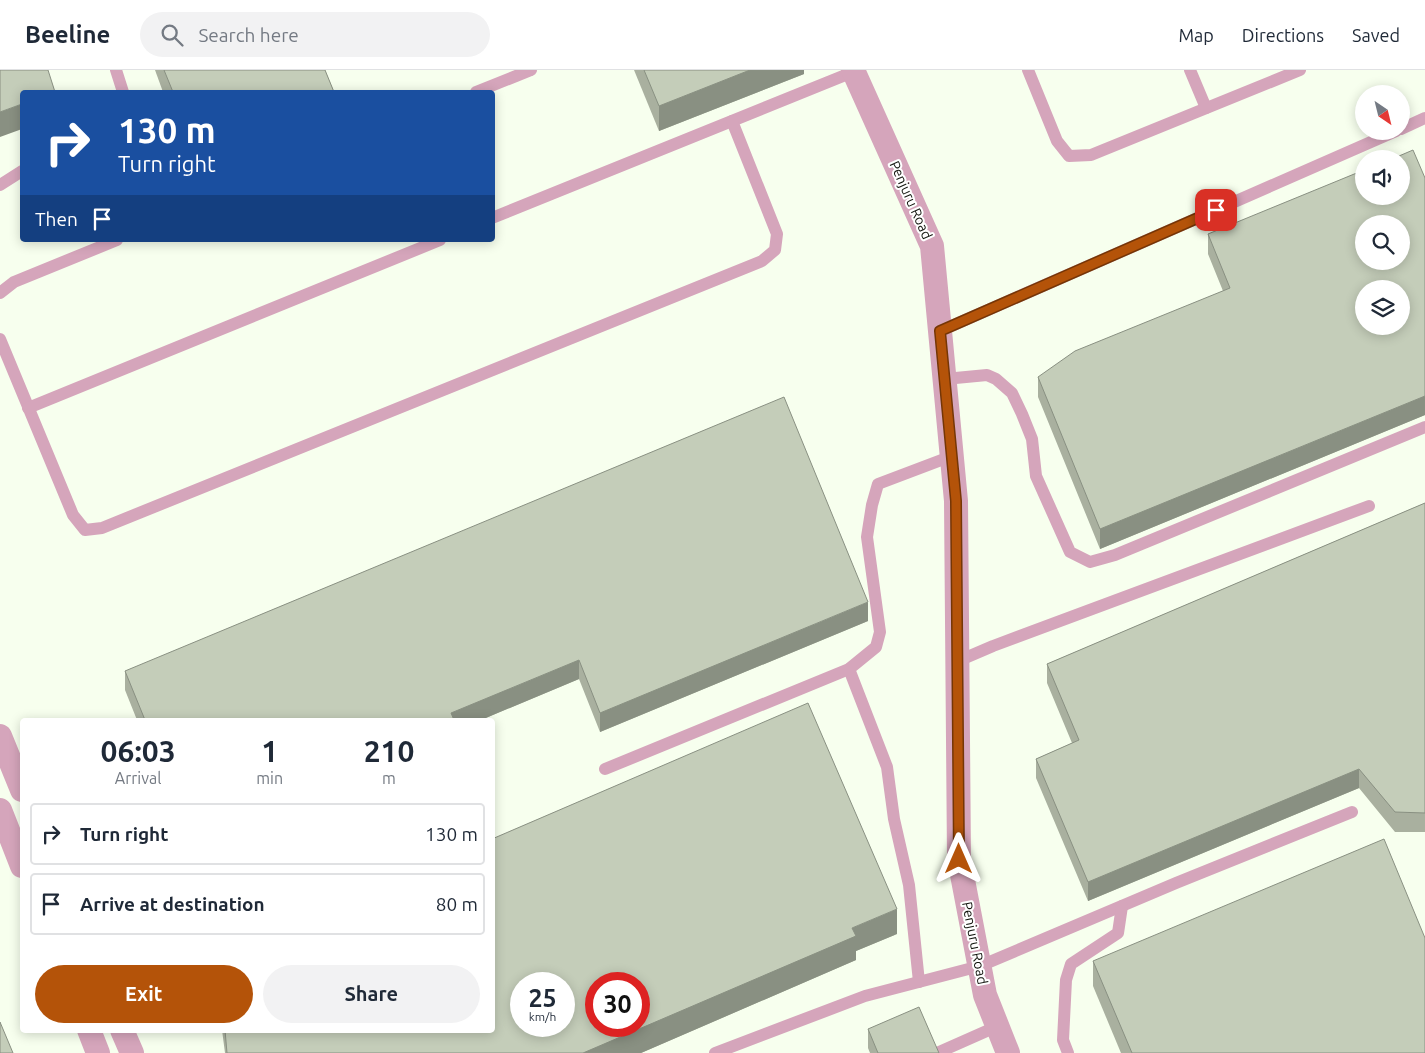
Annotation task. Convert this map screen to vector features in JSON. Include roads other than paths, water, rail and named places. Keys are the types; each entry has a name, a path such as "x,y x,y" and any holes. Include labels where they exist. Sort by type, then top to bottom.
{"street":[{"name":"Penjuru Road","path":"853,71 932,246 956,501 959,859 985,995 1008,1053"},
{"path":"0,736 20,785"},
{"path":"0,810 20,861"},
{"path":"90,1033 98,1053"},
{"path":"123,1033 132,1053"}],"lane":[{"path":"116,70 122,90"},
{"path":"481,90 531,70"},
{"path":"1028,70 1057,140 1069,156 1091,155 1300,70"},
{"path":"1190,70 1206,108"},
{"path":"495,217 853,71"},
{"path":"1410,125 1425,118"},
{"path":"0,339 73,515 85,530 102,528 762,261 775,250 777,234 732,121"},
{"path":"940,331 1375,140"},
{"path":"0,185 20,172"},
{"path":"0,293 14,282 112,242"},
{"path":"28,408 435,242"},
{"path":"945,379 987,375 996,379 1012,393 1032,439 1036,476 1070,552 1090,562 1115,555 1425,428"},
{"path":"605,769 849,669 876,647 880,632 867,538 872,505 878,484 952,456"},
{"path":"958,661 1369,506"},
{"path":"849,669 887,767 894,819 909,886 919,982"},
{"path":"715,1053 865,996 980,966 1352,812"},
{"path":"1068,1053 1062,1040 1066,980 1072,964 1118,933 1122,906"},
{"path":"937,1053 998,1026"}]}
